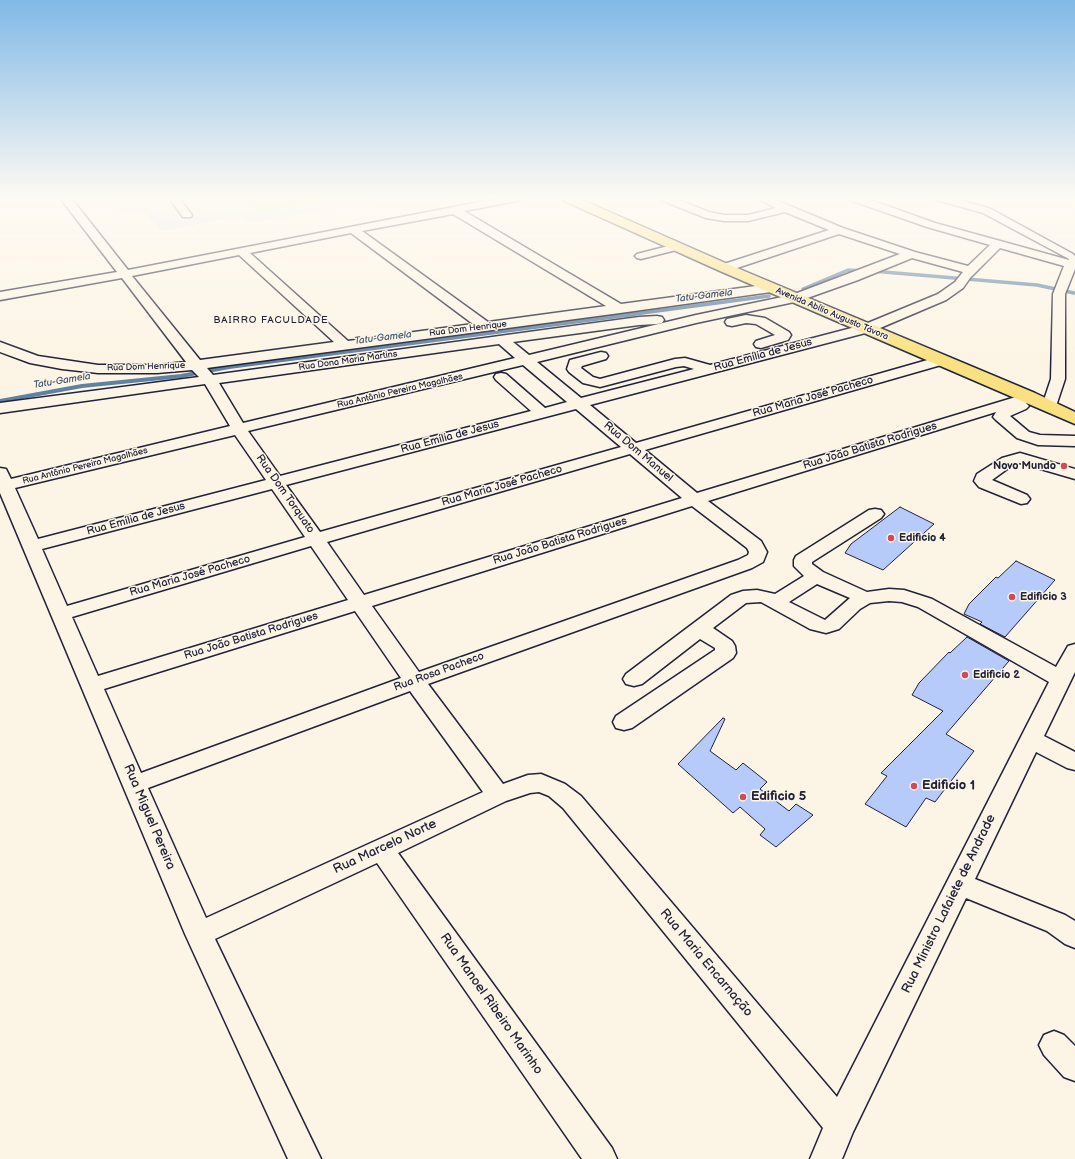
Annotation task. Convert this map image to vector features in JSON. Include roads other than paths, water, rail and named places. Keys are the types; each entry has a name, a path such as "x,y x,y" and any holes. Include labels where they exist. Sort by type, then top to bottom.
{"main road":[{"name":"Avenida Abílio Augusto Távora","path":"688,252 943,360 1038,401 1075,419"}],"street":[{"name":"Rua Dom Torquato","path":"107,252 203,372 239,429 414,680 498,795"},
{"path":"0,296 240,252"},
{"path":"240,252 345,345"},
{"path":"383,252 486,327"},
{"path":"524,252 620,310"},
{"path":"641,256 656,252"},
{"path":"724,268 772,252"},
{"path":"905,252 965,277"},
{"name":"Rua Emília de Jesus","path":"32,546 868,328 942,297 990,252"},
{"path":"1034,252 1074,261"},
{"path":"1058,252 1074,261"},
{"name":"Rua Antônio Pereira Magalhães","path":"3,479 239,429 529,361 696,319 795,298 854,277 911,254"},
{"path":"1074,261 1064,301 1064,378 1038,401 1002,414 1001,417 1028,437 1043,440 1075,441"},
{"name":"Rua Dom Henrique","path":"0,346 36,360 62,365 127,370 203,372 345,345 620,310 771,288"},
{"name":"Rua Dona Maria Martins","path":"0,408 203,372 502,340 638,321 696,319"},
{"path":"710,369 685,362 675,363 600,383 588,380 573,368 575,363 579,361 746,319 763,322 784,335 783,337 746,348"},
{"name":"Rua Dom Manuel","path":"502,340 635,448 696,500 755,545 758,552 756,558 745,564"},
{"name":"Rua Maria José Pacheco","path":"61,614 316,539 943,360"},
{"path":"501,377 542,413"},
{"name":"Rua João Batista Rodrigues","path":"92,685 696,500 1038,401"},
{"path":"1021,499 985,483 982,481 983,478 1008,461 1020,458 1075,474"},
{"name":"Rua Miguel Pereira","path":"3,479 199,934 305,1159"},
{"path":"865,598 816,576 803,566 803,560 875,514"},
{"name":"Rua Rosa Pacheco","path":"135,784 414,680 745,564"},
{"path":"775,602 816,576"},
{"path":"634,679 738,599 743,597 766,597 817,625 826,627 832,625 853,605 865,598 889,595 904,596 925,603 1061,679"},
{"path":"624,722 726,653 725,646 723,644 699,629"},
{"name":"Rua Ministro Lafaiete de Andrade","path":"826,1159 840,1124 1075,651"},
{"path":"1031,739 1075,762"},
{"name":"Rua Marcelo Norte","path":"199,934 498,795 528,784 542,783 557,790 572,802"},
{"name":"Rua Maria Encarnação","path":"572,802 840,1124"},
{"name":"Rua Manoel Ribeiro Marinho","path":"381,849 601,1159"},
{"path":"959,884 1056,923 1075,936"},
{"path":"1054,1045 1075,1067"}],"waterway":[{"name":"Tatu-Gamela","path":"803,289 848,270 864,271"},
{"name":"Tatu-Gamela","path":"872,271 1037,285 1074,293"},
{"name":"Tatu-Gamela","path":"627,315 769,296"},
{"name":"Tatu-Gamela","path":"0,401 82,386 181,376 229,367 634,314"}],"place":[{"name":"Novo Mundo","path":"1064,466"},
{"name":"Edificio 4","path":"891,538"},
{"name":"Edificio 3","path":"1012,597"},
{"name":"Edificio 2","path":"965,675"},
{"name":"Edificio 1","path":"914,786"},
{"name":"Edificio 5","path":"743,797"}],"district":[{"name":"BAIRRO FACULDADE","path":"271,320"}]}
